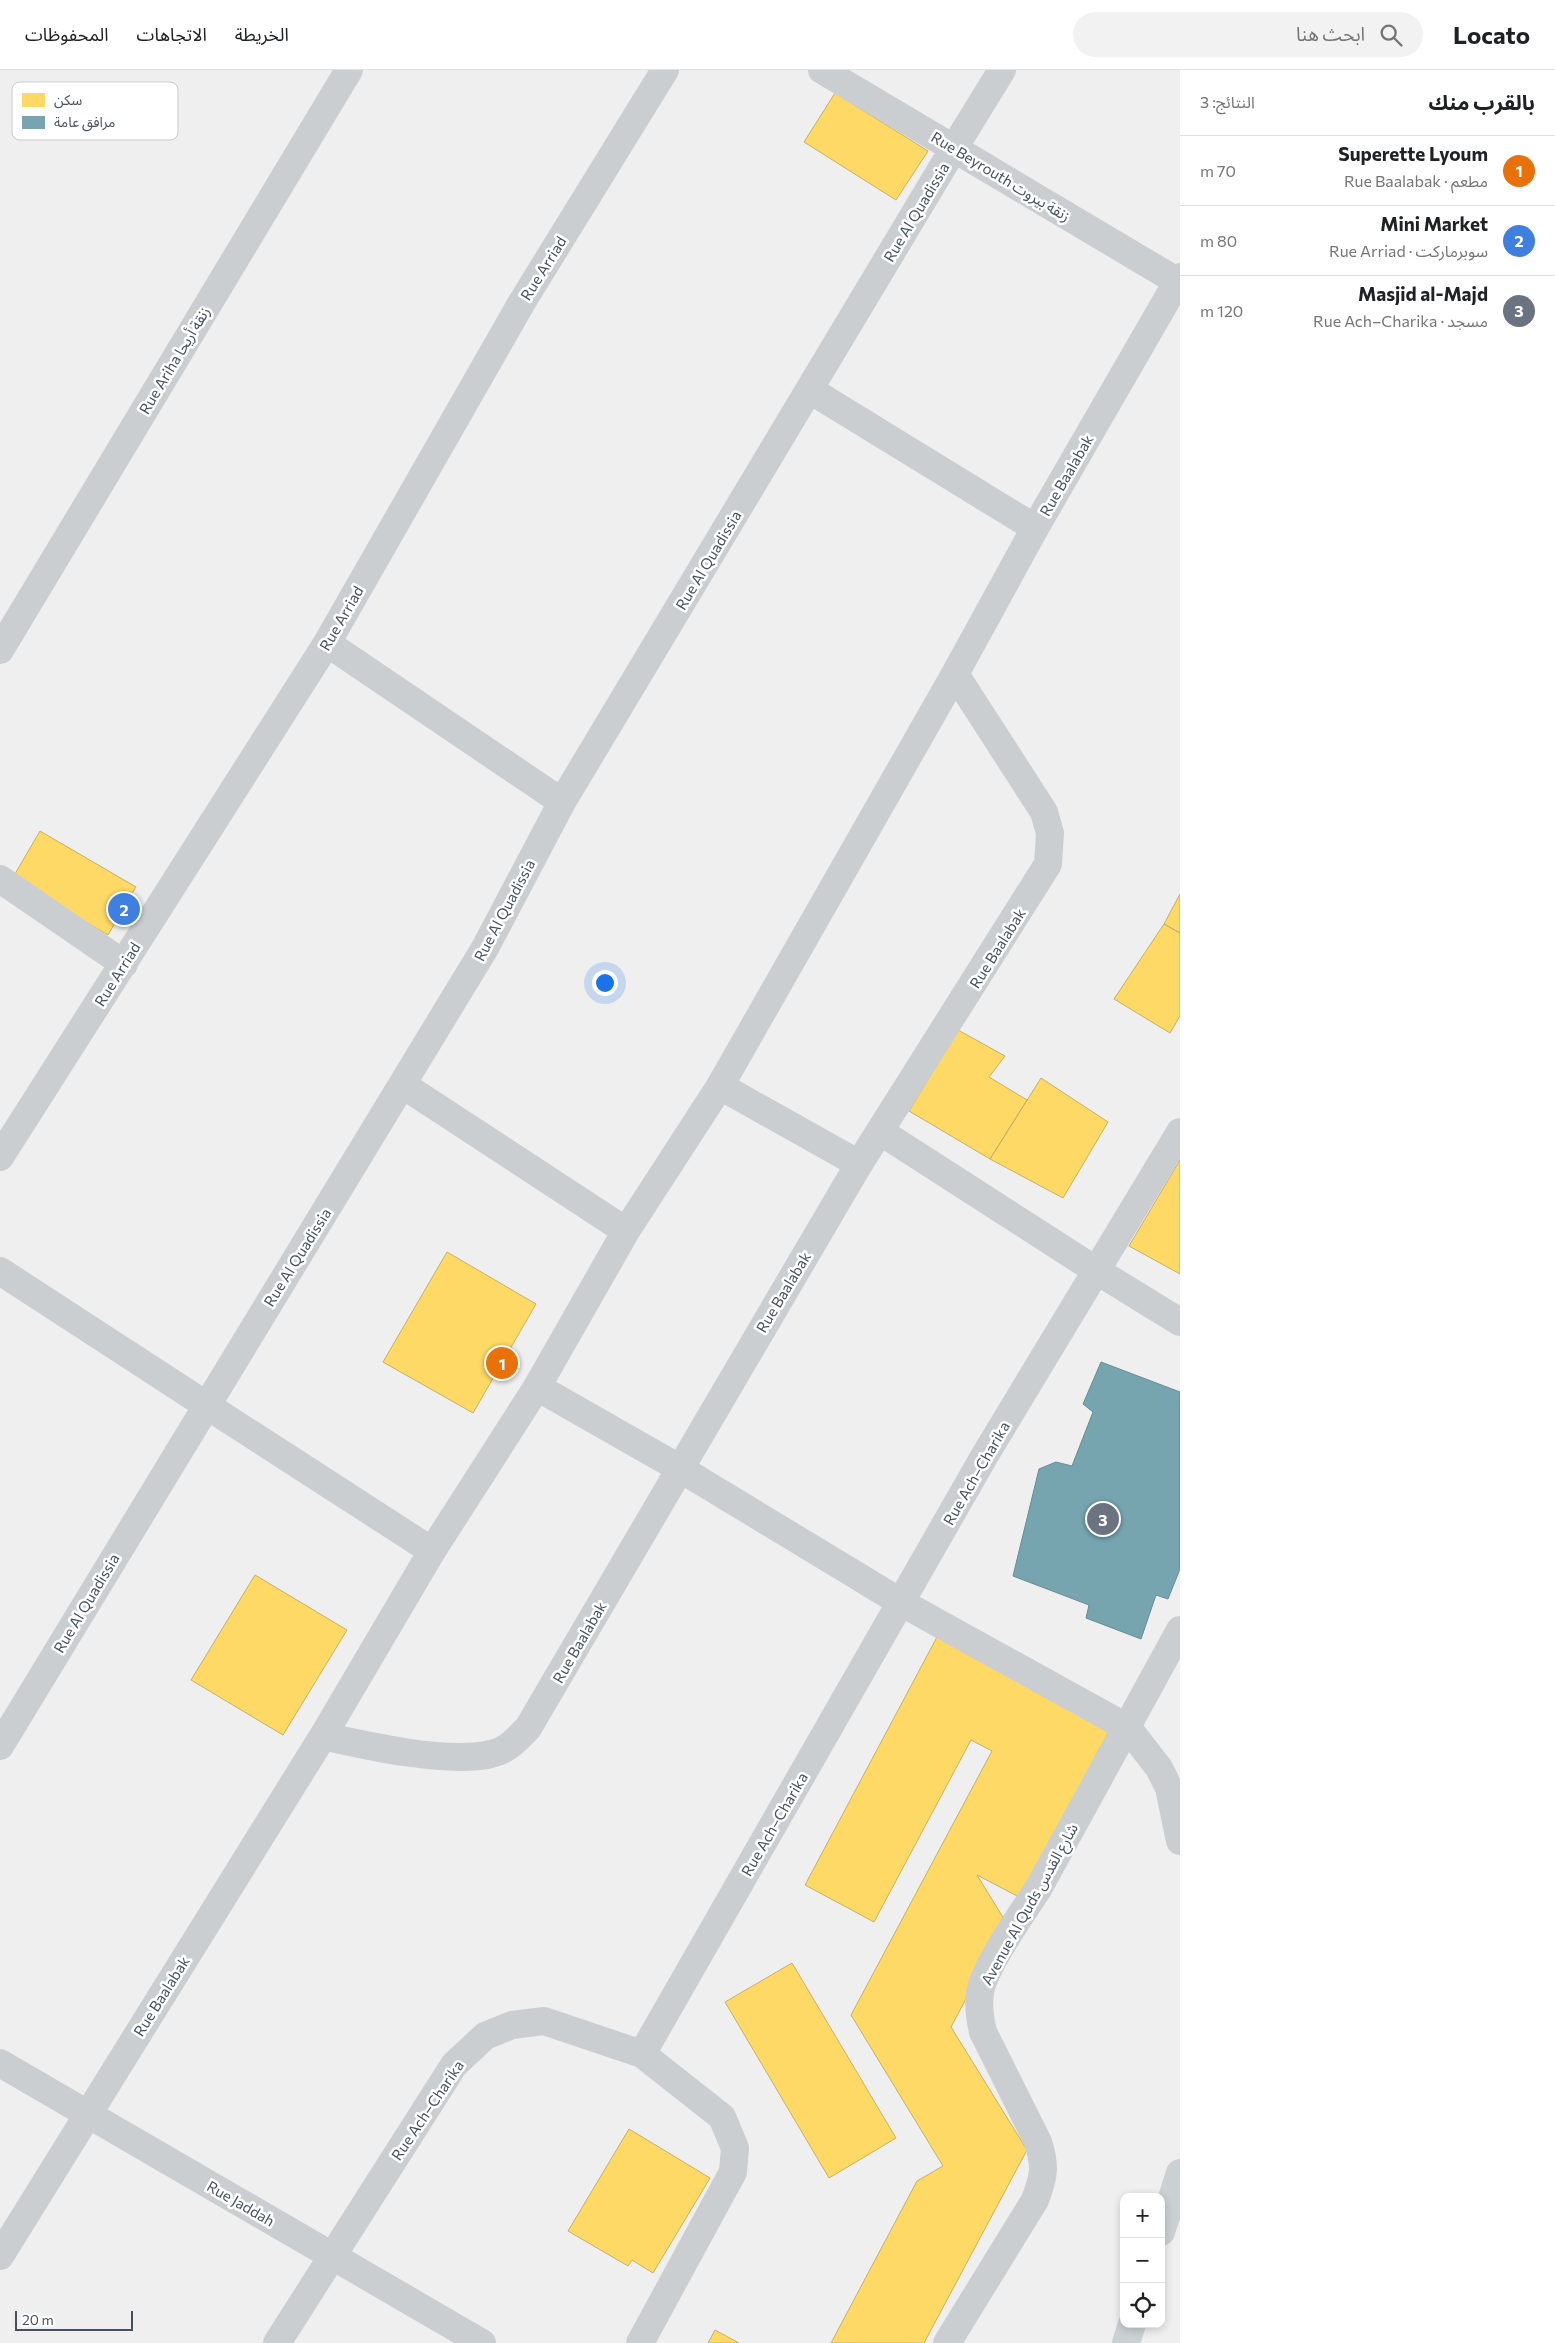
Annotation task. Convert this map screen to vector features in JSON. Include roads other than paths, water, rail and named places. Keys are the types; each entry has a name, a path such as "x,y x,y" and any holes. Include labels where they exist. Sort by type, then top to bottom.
{"main road":[{"path":"1165,2220 1180,2173"},
{"path":"1126,2343 1131,2328"}],"street":[{"name":"Rue Ariha زنقة أريحا","path":"0,650 349,70"},
{"name":"Rue Arriad","path":"0,1157 327,643 522,302 665,70"},
{"name":"Rue Beyrouth زنقة بيروت","path":"822,70 1179,280"},
{"name":"Rue Al Quadissia","path":"0,1746 206,1405 403,1085 484,948 562,802 1002,70"},
{"name":"Rue Baalabak","path":"0,2256 323,1736 432,1551 537,1386 626,1231 720,1086 955,674 1035,528 1179,280"},
{"path":"810,390 1035,528"},
{"path":"327,643 562,802"},
{"name":"Rue Baalabak","path":"323,1736 370,1746 444,1756 491,1754 515,1742 528,1728 859,1164 1014,922 1048,864 1050,833 1044,812 955,674"},
{"path":"0,879 124,964"},
{"path":"403,1085 626,1231"},
{"path":"720,1086 859,1164"},
{"path":"880,1132 1180,1322"},
{"name":"Rue Ach–Charika","path":"277,2343 454,2065 485,2036 512,2025 544,2020 642,2054 902,1603 985,1455 1180,1132"},
{"path":"0,1271 432,1551"},
{"path":"537,1386 679,1468 902,1603 1128,1728 1159,1768 1169,1788 1180,1841"},
{"name":"Avenue Al Quds شارع القدس","path":"947,2343 1035,2200 1044,2178 1044,2161 1038,2142 983,2032 979,2012 980,1992 986,1975 1000,1949 1038,1889 1128,1728 1180,1630"},
{"path":"640,2343 733,2172 735,2148 722,2117 642,2054"},
{"name":"Rue Jaddah","path":"0,2063 482,2343"}],"place":[{"name":"Mini Market","path":"124,909"},
{"name":"Superette Lyoum","path":"502,1363"},
{"name":"Masjid al-Majd","path":"1103,1519"}]}
